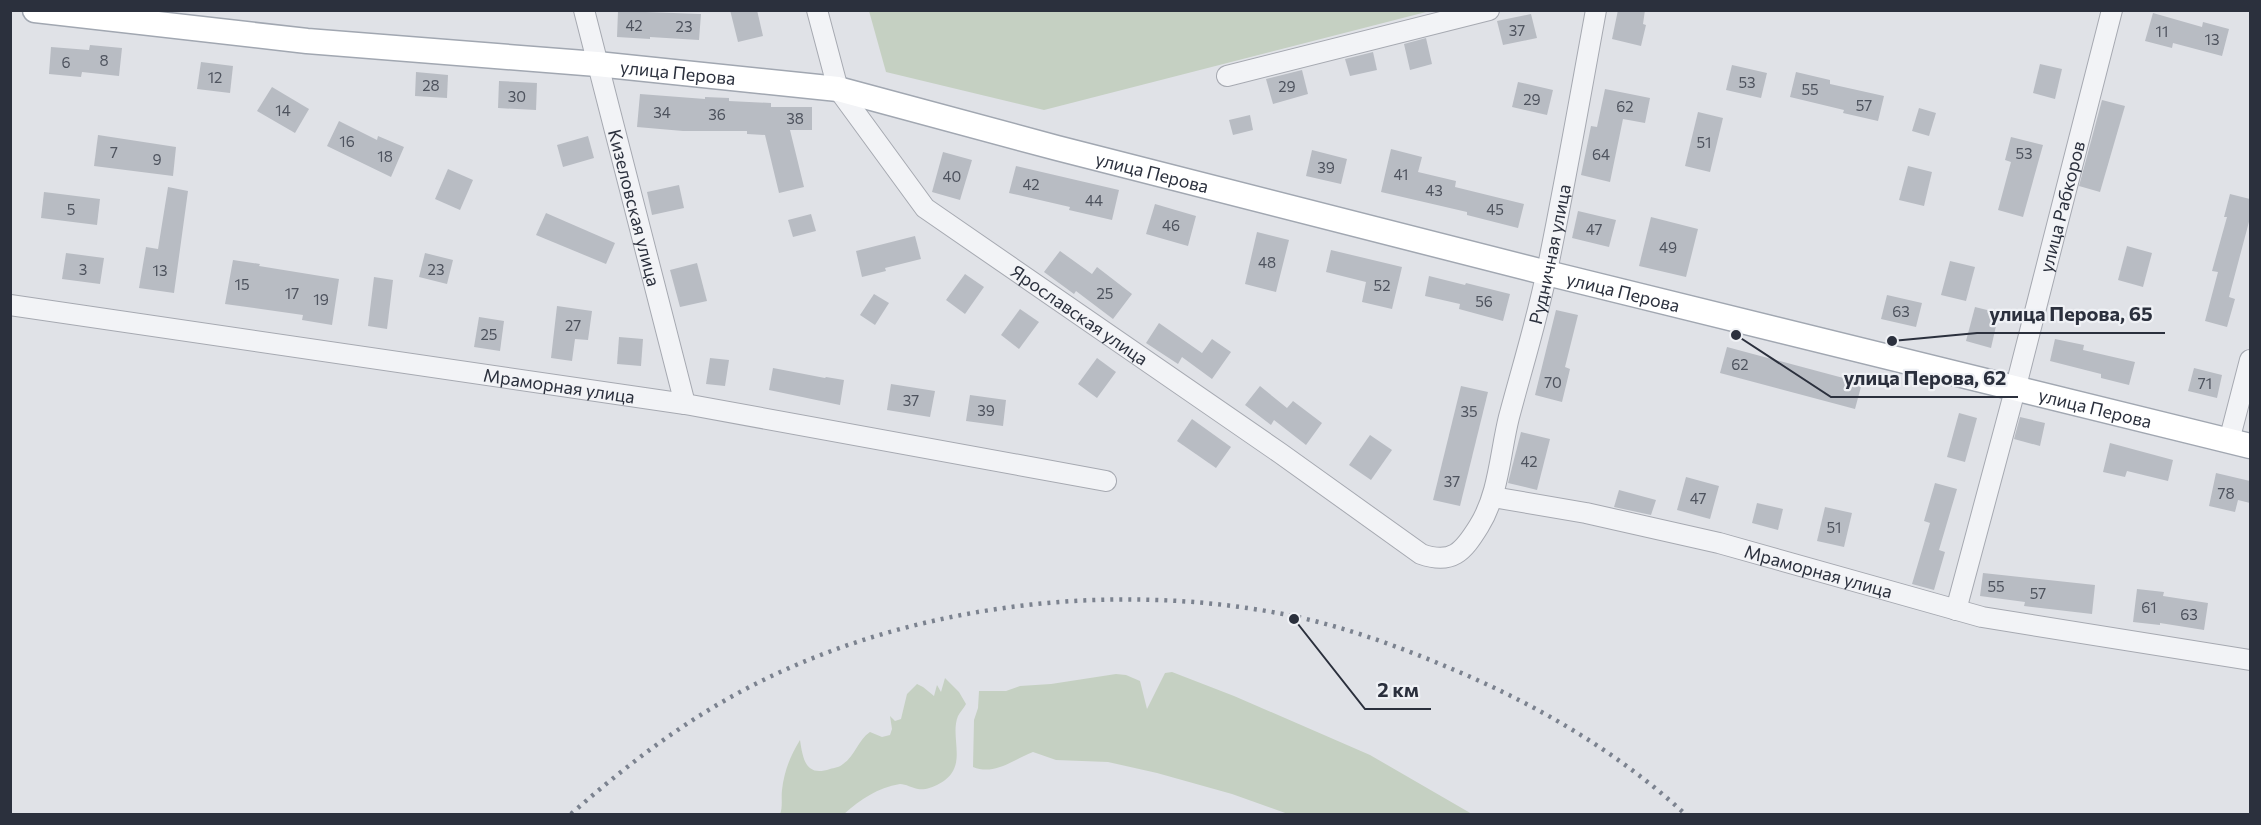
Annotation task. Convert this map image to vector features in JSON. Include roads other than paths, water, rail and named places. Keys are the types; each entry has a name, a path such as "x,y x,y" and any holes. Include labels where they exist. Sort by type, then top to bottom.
{"main road":[{"name":"улица Перова","path":"35,10 307,41 597,64 838,89 1057,148 1546,273 2015,390 2240,443"}],"street":[{"name":"Кизеловская улица","path":"584,10 685,404"},
{"name":"Ярославская улица","path":"817,10 838,89 925,208 1280,453 1421,555 1444,559 1456,553 1480,526 1492,497"},
{"path":"1227,76 1489,10"},
{"name":"Рудничная улица","path":"1492,497 1506,429 1546,273 1596,10"},
{"name":"улица Рабкоров","path":"1956,610 2112,10"},
{"name":"Мраморная улица","path":"10,305 685,404 1106,481"},
{"path":"2240,443 2250,360"},
{"name":"Мраморная улица","path":"1492,497 1586,513 1719,543 1956,610 2026,626 2250,660"}],"railway":[{"path":"571,814 647,752 729,698 792,667 858,642 927,622 998,609 1070,601 1142,600 1214,604 1283,614 1347,630 1411,652 1483,683 1575,731 1632,770 1685,814"}],"place":[{"name":"улица Перова, 62","path":"1736,335"},
{"name":"улица Перова, 65","path":"1892,341"},
{"name":"2 км","path":"1294,619"}]}
